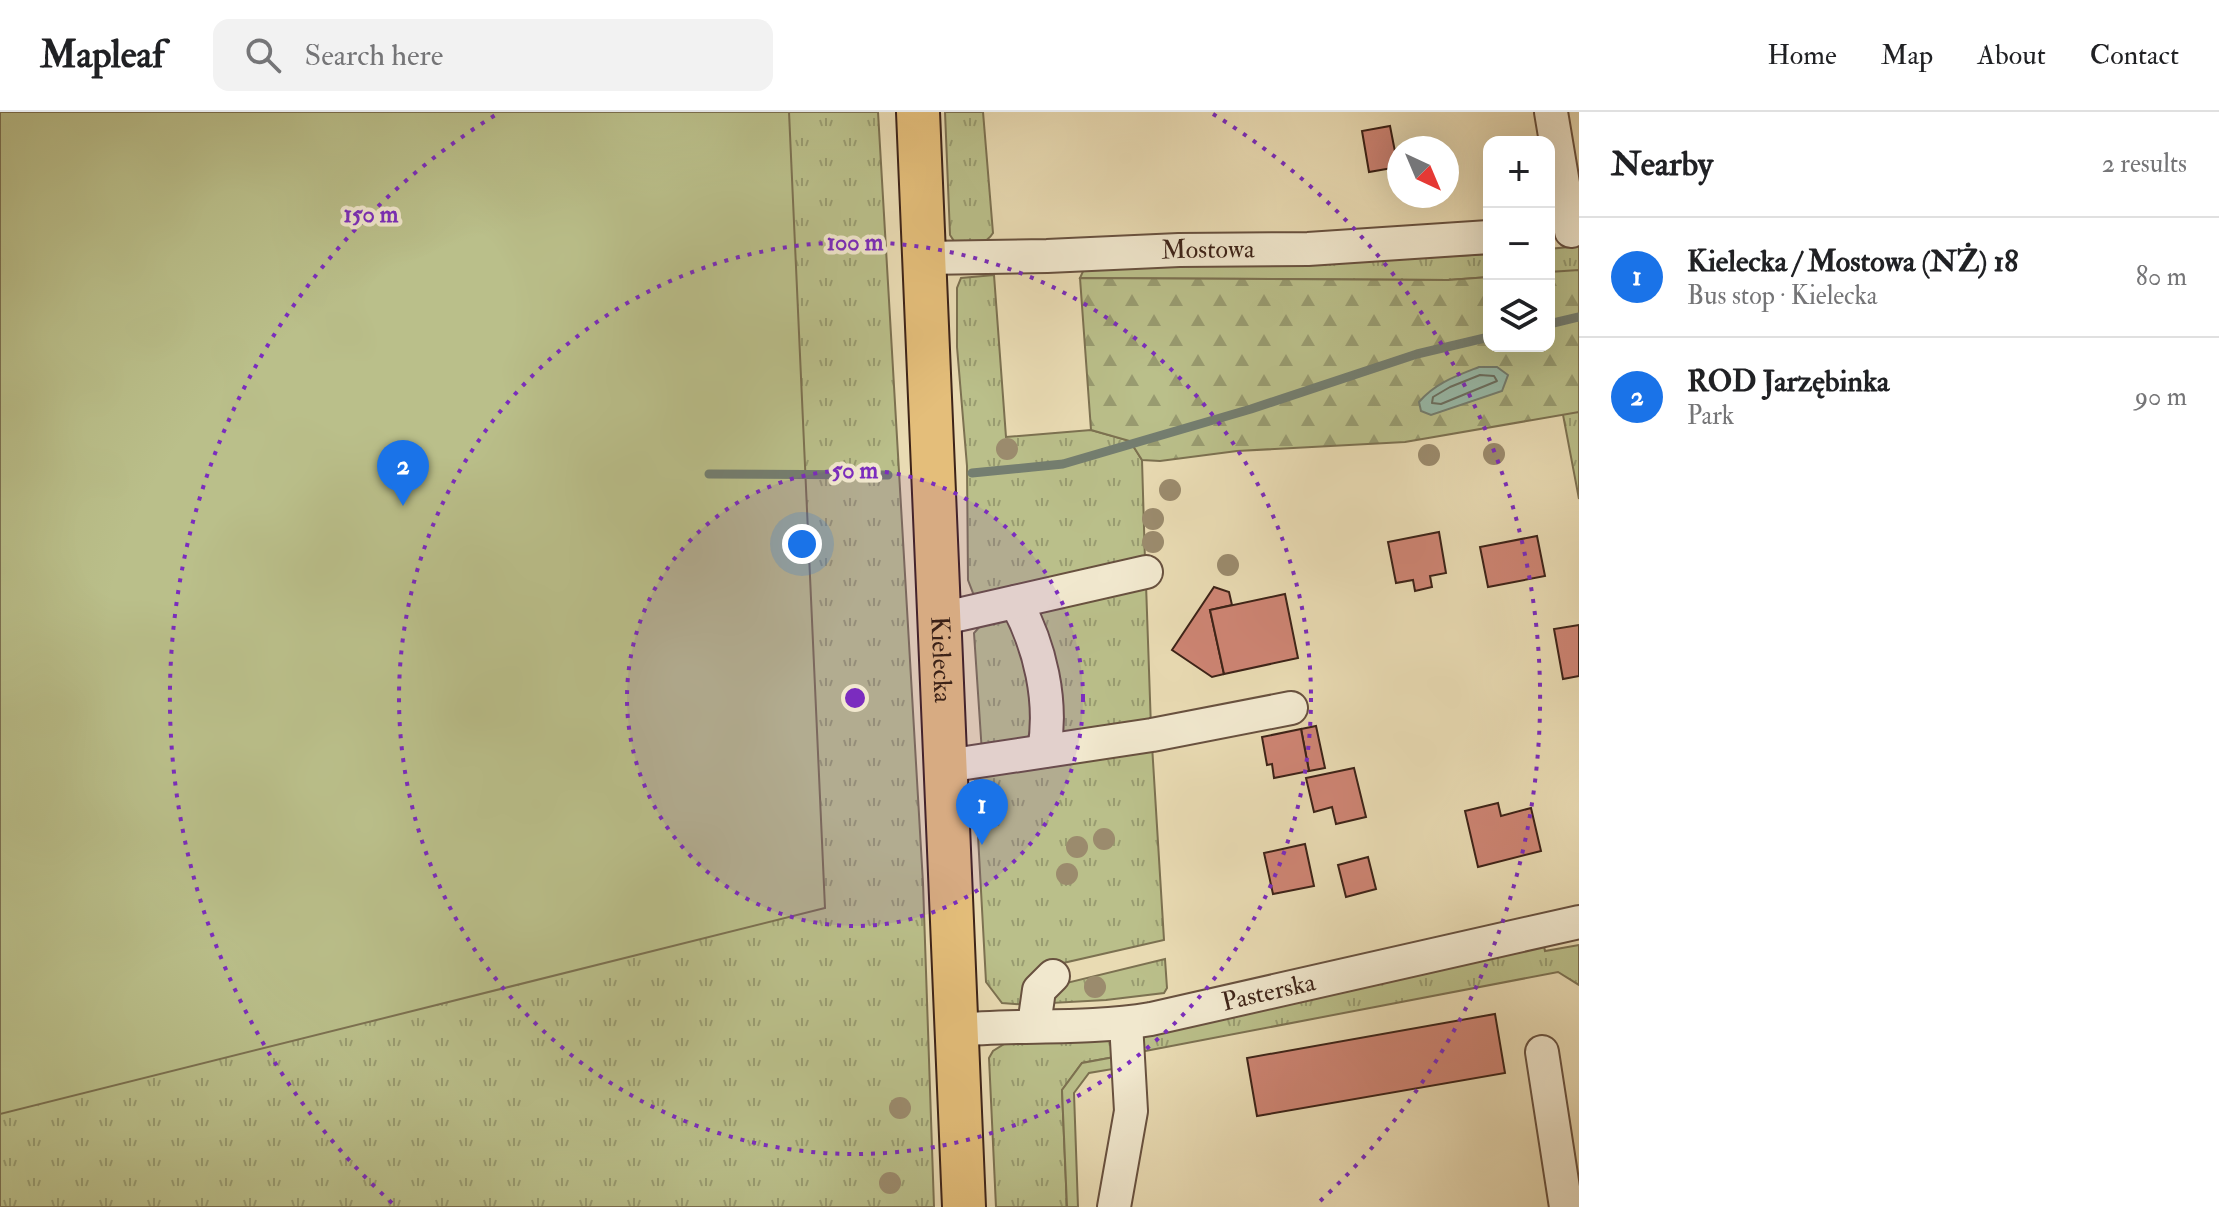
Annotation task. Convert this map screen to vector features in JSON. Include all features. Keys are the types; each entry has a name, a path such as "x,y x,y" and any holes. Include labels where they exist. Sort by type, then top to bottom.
{"main road":[{"name":"Kielecka","path":"918,112 964,1207"}],"street":[{"path":"1551,112 1566,231"},
{"name":"Mostowa","path":"924,258 1308,249 1483,237"},
{"path":"940,619 1146,572"},
{"path":"1016,602 1037,648 1042,672 1047,735 1044,751"},
{"path":"946,766 1152,735 1291,708"},
{"name":"Pasterska","path":"956,1030 1126,1023 1579,922"},
{"path":"1034,1025 1039,990 1053,976"},
{"path":"1114,1207 1131,1111 1126,1023"},
{"path":"1542,1052 1566,1207"}],"green space":[{"path":"0,112 878,112 923,883 934,1207 0,1207"},
{"path":"0,112 789,112 825,908 0,1114"},
{"path":"945,112 983,112 993,233 985,241 954,241 950,235"},
{"path":"1579,246 1579,499 1551,352 1555,352 1555,248"},
{"path":"1483,254 1483,277 1448,280 1080,278 1084,269 1117,266 1381,260"},
{"path":"1579,270 1579,412 1405,442 1237,451 1160,461 1142,460 1130,441 1091,430 1080,278 1448,280 1483,277 1483,352 1555,352 1555,272"},
{"path":"994,275 1006,437 1091,430 1130,441 1142,460 1145,561 977,596 973,593 968,580 967,466 957,347 957,288 961,278"},
{"path":"1146,584 1151,728 1060,741 1030,611"},
{"path":"1008,617 1025,653 1033,720 1028,738 982,753 974,633 982,624"},
{"path":"1152,745 1164,940 1059,964 1028,1005 1002,1003 986,982 975,781 987,773"},
{"path":"1543,942 1545,951 1579,945 1579,985 1558,972 1140,1052 1141,1035"},
{"path":"1165,959 1167,988 1164,993 1052,1003 1062,984"},
{"path":"1106,1035 1120,1056 1082,1063 1062,1090 1067,1207 996,1207 989,1058 993,1051 1009,1041"},
{"path":"1120,1056 1119,1068 1089,1073 1074,1093 1078,1207 1067,1207 1062,1090 1082,1063"}],"water":[{"path":"1479,367 1497,367 1508,375 1502,391 1431,415 1421,411 1419,402 1432,390"}],"building":[{"path":"1390,126 1392,136 1387,136 1387,169 1369,172 1362,131"},
{"path":"1439,532 1446,573 1430,576 1432,587 1415,591 1413,580 1396,583 1388,542"},
{"path":"1537,536 1545,576 1488,587 1480,547"},
{"path":"1214,587 1229,592 1232,605 1210,610 1224,674 1212,677 1172,650"},
{"path":"1285,594 1298,658 1224,674 1210,610"},
{"path":"1579,625 1579,676 1563,679 1554,629"},
{"path":"1316,726 1325,768 1309,771 1301,729"},
{"path":"1301,729 1309,771 1274,778 1272,764 1267,765 1262,737"},
{"path":"1354,768 1366,817 1336,824 1332,807 1314,812 1306,778"},
{"path":"1498,803 1501,816 1531,808 1541,851 1478,867 1465,811"},
{"path":"1305,844 1314,886 1273,894 1264,853"},
{"path":"1368,857 1376,889 1346,897 1338,865"},
{"path":"1495,1014 1505,1073 1257,1116 1247,1058"}],"waterway":[{"path":"1555,323 1579,317"},
{"path":"972,473 1063,464 1251,409 1417,354 1483,338"},
{"path":"709,474 888,475"}],"place":[{"name":"ROD Jarzębinka","path":"403,506"},
{"name":"Kielecka / Mostowa (NŻ) 18","path":"982,845"}]}
